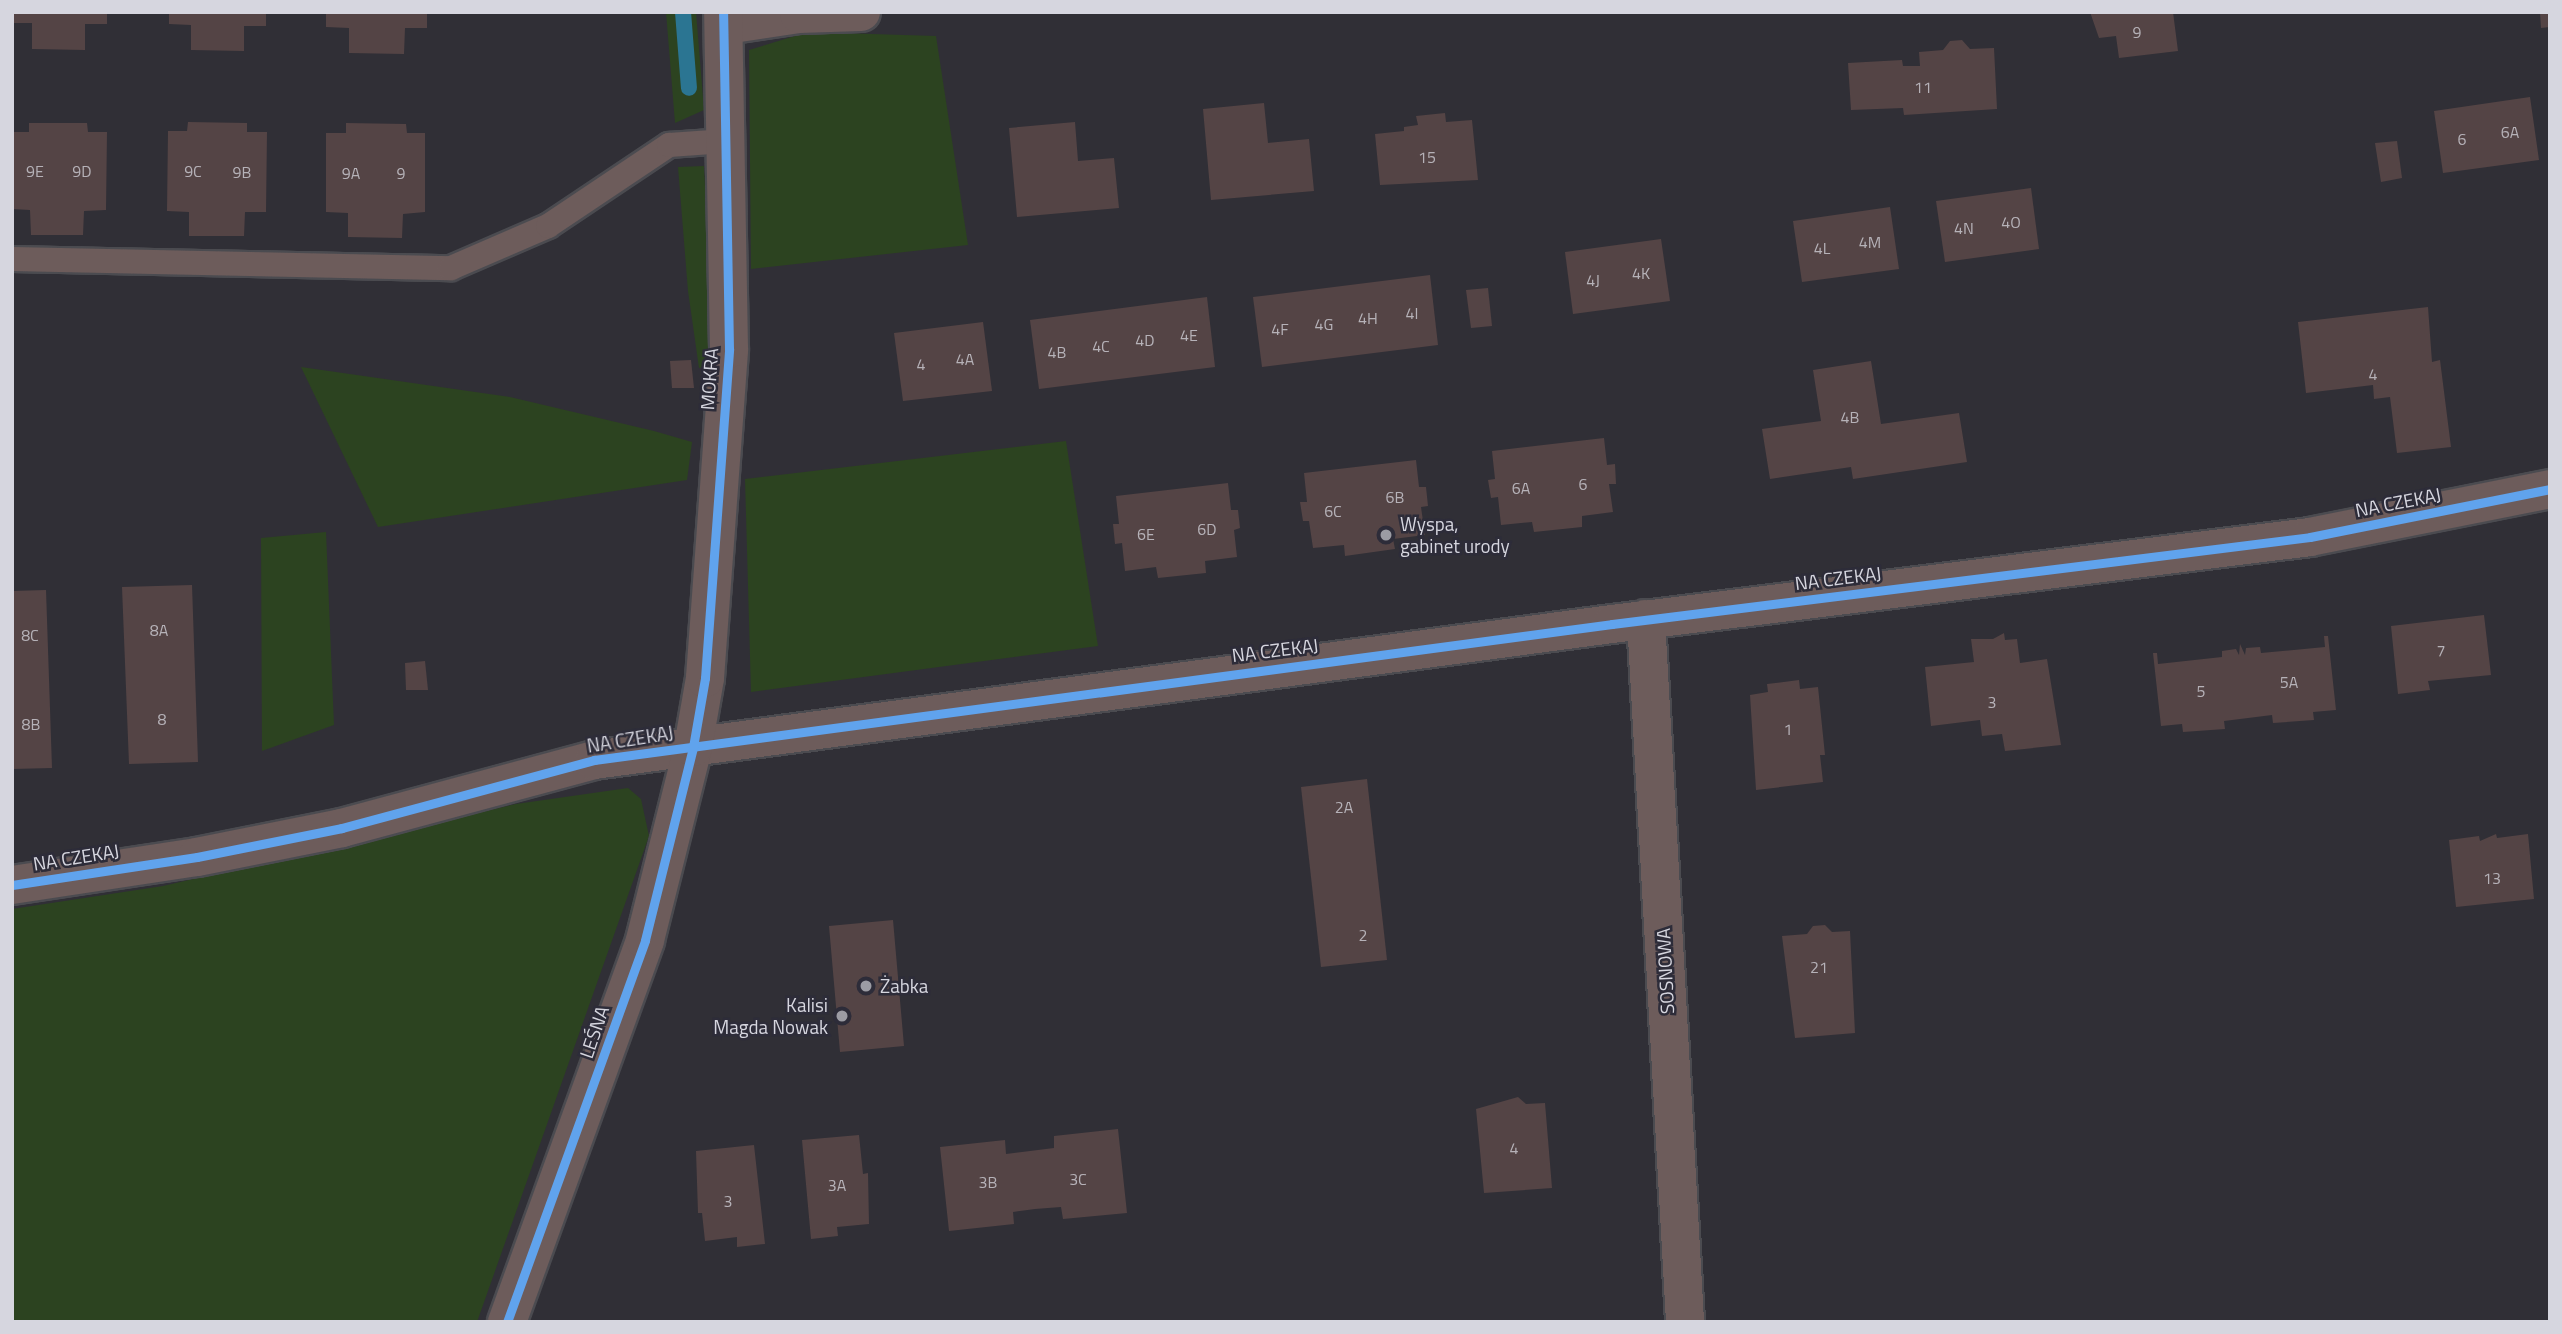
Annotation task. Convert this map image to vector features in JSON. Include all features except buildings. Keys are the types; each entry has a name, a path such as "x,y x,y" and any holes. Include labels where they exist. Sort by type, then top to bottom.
{"street":[{"path":"725,19 860,12"},
{"name":"MOKRA","path":"693,747 705,678 729,349 725,19"},
{"name":"NA CZEKAJ","path":"12,885 197,857 342,828 594,760 1646,619 2310,537 2550,489"},
{"name":"SOSNOWA","path":"1646,619 1685,1322"},
{"name":"LEŚNA","path":"507,1322 645,940 693,747"}],"lane":[{"path":"12,259 451,268 548,226 669,145 726,141"}],"green space":[{"path":"666,12 696,12 704,110 675,123"},
{"path":"808,32 936,36 968,245 751,269 749,50"},
{"path":"704,166 714,365 699,368 688,291 678,167"},
{"path":"301,367 510,397 692,442 687,480 378,527"},
{"path":"1066,441 1098,646 751,692 745,479"},
{"path":"326,532 334,725 262,751 261,538"},
{"path":"628,788 641,799 649,836 477,1322 12,1322 12,909 163,886 516,804"}],"waterway":[{"path":"683,12 689,88"}],"cycle path":[{"path":"507,1322 645,940 693,747 705,678 729,349 723,12"},
{"path":"12,885 197,857 342,828 594,760 1612,624 2310,537 2550,489"}],"place":[{"name":"Wyspa, gabinet urody","path":"1386,535"},
{"name":"Żabka","path":"866,986"},
{"name":"Kalisi Magda Nowak","path":"842,1016"}]}
